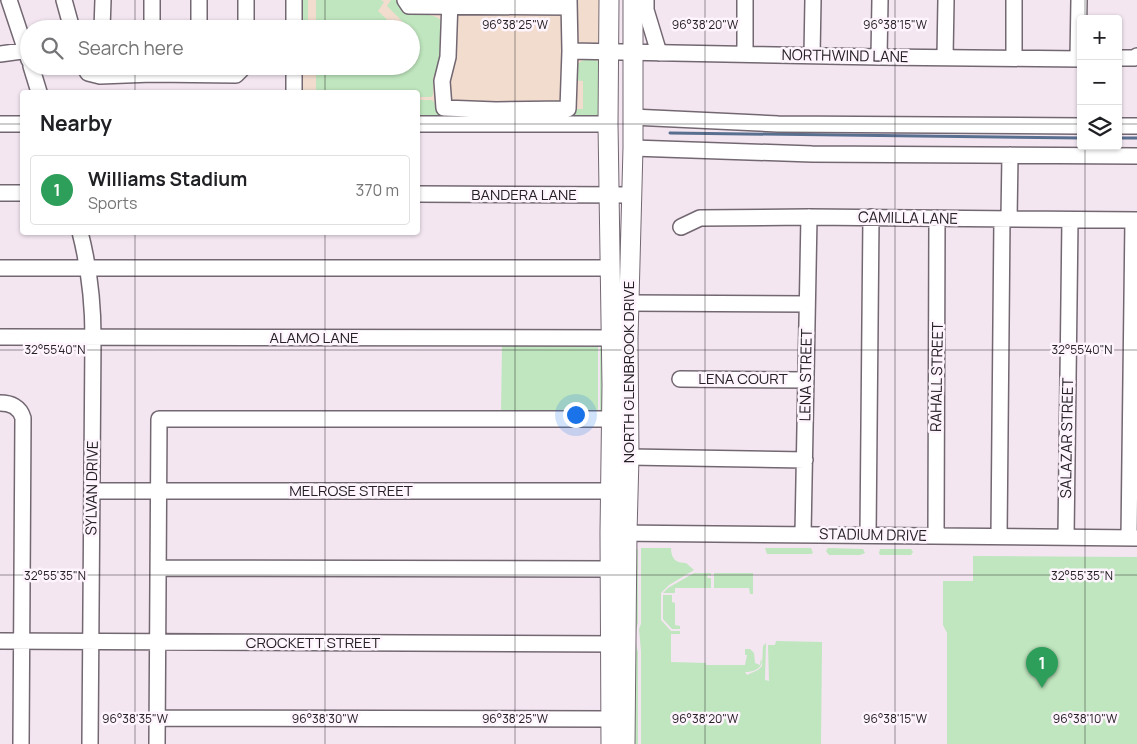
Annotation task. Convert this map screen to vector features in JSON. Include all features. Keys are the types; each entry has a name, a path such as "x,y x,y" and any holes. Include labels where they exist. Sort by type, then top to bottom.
{"main road":[{"name":"NORTH GLENBROOK DRIVE","path":"609,0 608,124 611,268 620,338 630,457 618,533 610,569 619,644 611,718 611,744"},
{"name":"NORTH GLENBROOK DRIVE","path":"625,744 619,644 618,533 610,491 611,418 620,338 629,303 633,148 633,0"}],"street":[{"path":"9,0 20,31"},
{"path":"64,0 70,20"},
{"path":"102,20 103,0"},
{"path":"152,0 152,20"},
{"path":"199,0 199,20"},
{"path":"246,0 246,20"},
{"path":"294,0 294,20"},
{"path":"405,0 410,6 450,3 569,4 568,109 496,110 444,108 442,81 448,56 450,3"},
{"path":"646,0 646,10 659,53"},
{"path":"745,0 745,54"},
{"path":"812,0 812,55"},
{"path":"879,57 880,0"},
{"path":"945,57 946,0"},
{"path":"1014,0 1014,58"},
{"path":"1079,0 1079,15"},
{"name":"NORTHWIND LANE","path":"570,51 1077,59"},
{"path":"0,54 20,54"},
{"path":"1122,58 1136,57"},
{"path":"33,75 38,90"},
{"path":"96,75 109,75"},
{"path":"294,75 294,90"},
{"path":"632,117 778,124 1077,126"},
{"path":"0,124 20,124"},
{"path":"420,124 608,124"},
{"path":"1122,126 1137,126"},
{"path":"633,148 812,154 1137,156"},
{"path":"999,536 1006,219 1010,155"},
{"path":"0,193 20,193"},
{"name":"BANDERA LANE","path":"420,194 631,195"},
{"name":"LENA STREET","path":"804,534 809,217"},
{"path":"868,535 871,217"},
{"name":"CAMILLA LANE","path":"681,227 700,218 871,217 1135,220"},
{"name":"RAHALL STREET","path":"936,536 937,218"},
{"name":"SALAZAR STREET","path":"1066,537 1070,220"},
{"path":"1133,538 1135,220"},
{"name":"SYLVAN DRIVE","path":"81,235 93,302 94,337 90,744"},
{"path":"0,268 611,268"},
{"path":"629,303 807,304"},
{"name":"ALAMO LANE","path":"0,337 620,338"},
{"name":"LENA COURT","path":"680,379 806,380"},
{"path":"0,403 8,403 18,408 22,412 23,418 21,744"},
{"path":"157,744 159,418 611,418"},
{"path":"630,457 805,460"},
{"name":"MELROSE STREET","path":"92,491 610,491"},
{"name":"STADIUM DRIVE","path":"618,533 1133,538"},
{"path":"158,568 610,569"},
{"name":"CROCKETT STREET","path":"0,641 619,644"},
{"path":"157,718 611,718"}],"shaded area":[{"path":"298,0 604,0 602,121 420,120 420,90 299,90 299,75 420,75 420,20 299,20"}],"green space":[{"path":"296,0 308,0 308,20 296,20"},
{"path":"316,0 381,0 384,2 378,11 388,20 316,20"},
{"path":"391,0 396,0 401,7 412,14 430,15 442,21 442,63 433,77 433,95 431,97 420,97 420,90 316,90 316,75 420,75 420,20 401,20 387,6"},
{"path":"585,59 593,59 599,62 599,127 420,128 420,100 432,100 438,107 503,116 574,116 574,109 583,109 583,81 574,80 576,65"},
{"path":"502,345 598,346 598,414 501,413"},
{"path":"600,347 602,348 605,410 600,413"},
{"path":"641,548 671,548 675,560 686,563 694,570 669,585 661,593 661,620 671,631 680,631 680,634 671,634 671,662 706,663 706,665 745,665 747,655 745,655 745,649 750,649 754,653 755,663 760,665 761,659 762,662 759,667 755,670 745,672 747,675 762,666 763,646 766,643 765,680 769,681 768,645 775,645 776,641 822,642 821,744 641,744 641,651 639,629 641,624"},
{"path":"765,548 811,548 813,553 767,554"},
{"path":"828,548 863,549 865,553 860,555 829,555 826,551"},
{"path":"636,549 638,549 638,623 636,645 638,652 638,744 633,744 635,741"},
{"path":"880,549 911,549 913,552 911,555 880,555"},
{"path":"973,556 1137,557 1137,744 947,744 947,633 943,625 943,581 973,581"},
{"path":"694,573 711,573 711,576 708,575 707,577 711,578 711,588 675,588 675,593 663,593 668,588"},
{"path":"714,573 753,573 753,594 750,594 749,588 714,588"},
{"path":"663,595 672,595 672,602 675,603 675,625 680,626 680,629 672,629 663,619"}],"waterway":[{"path":"670,133 1077,138"},
{"path":"1122,138 1137,138"}],"place":[{"name":"Williams Stadium","path":"1042,688"}]}
